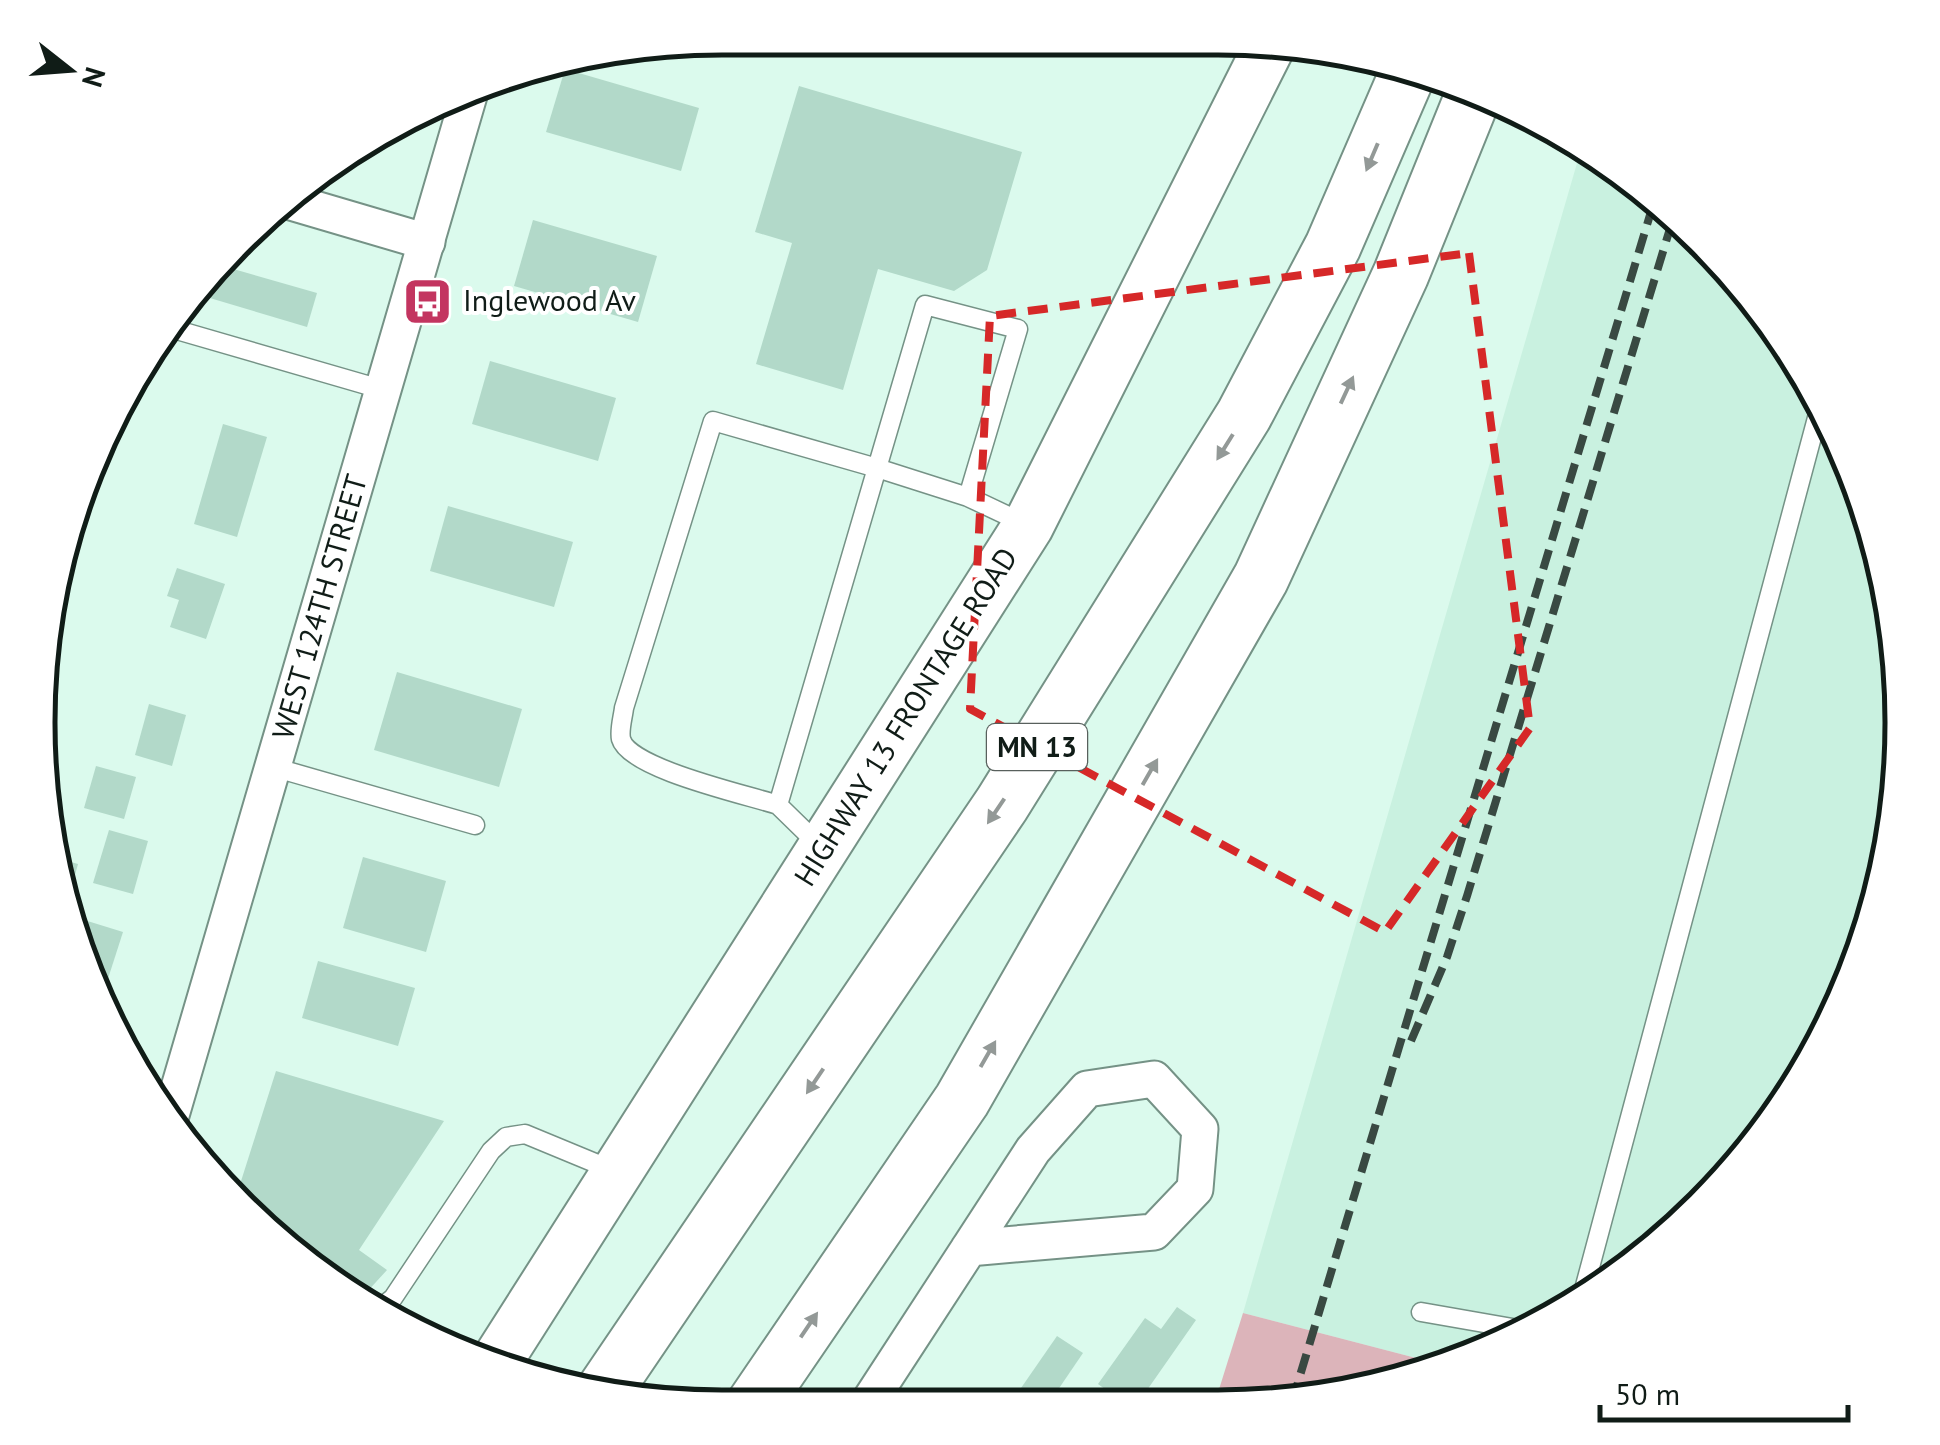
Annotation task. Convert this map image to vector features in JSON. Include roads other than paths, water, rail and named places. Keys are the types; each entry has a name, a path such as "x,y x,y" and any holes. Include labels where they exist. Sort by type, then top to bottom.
{"highway":[{"name":"MN 13","path":"612,1380 1002,804 1244,416 1334,246 1404,82"},
{"path":"765,1390 962,1100 1261,578 1400,274 1469,105"}],"street":[{"name":"HIGHWAY 13 FRONTAGE ROAD","path":"502,1353 1028,526 1264,56"},
{"name":"WEST 124TH STREET","path":"174,1103 466,107"},
{"path":"301,205 427,242"},
{"path":"878,1390 1032,1150 1086,1089 1154,1079 1200,1129 1195,1190 1154,1232 969,1248"}],"lane":[{"path":"778,805 925,306 1018,330 968,497"},
{"path":"182,331 384,390"},
{"path":"823,849 778,805 660,768 640,759 620,738 624,708 712,421 968,497 1028,526"},
{"path":"1587,1279 1816,426"},
{"path":"273,767 475,825"},
{"path":"389,1301 491,1151 506,1136 525,1134 617,1172"},
{"path":"1421,1312 1502,1326"}],"railway":[{"path":"1297,1385 1650,215"},
{"path":"1411,1041 1447,957 1467,896 1669,232"}],"place":[{"name":"Inglewood Av","path":"428,301"}]}
